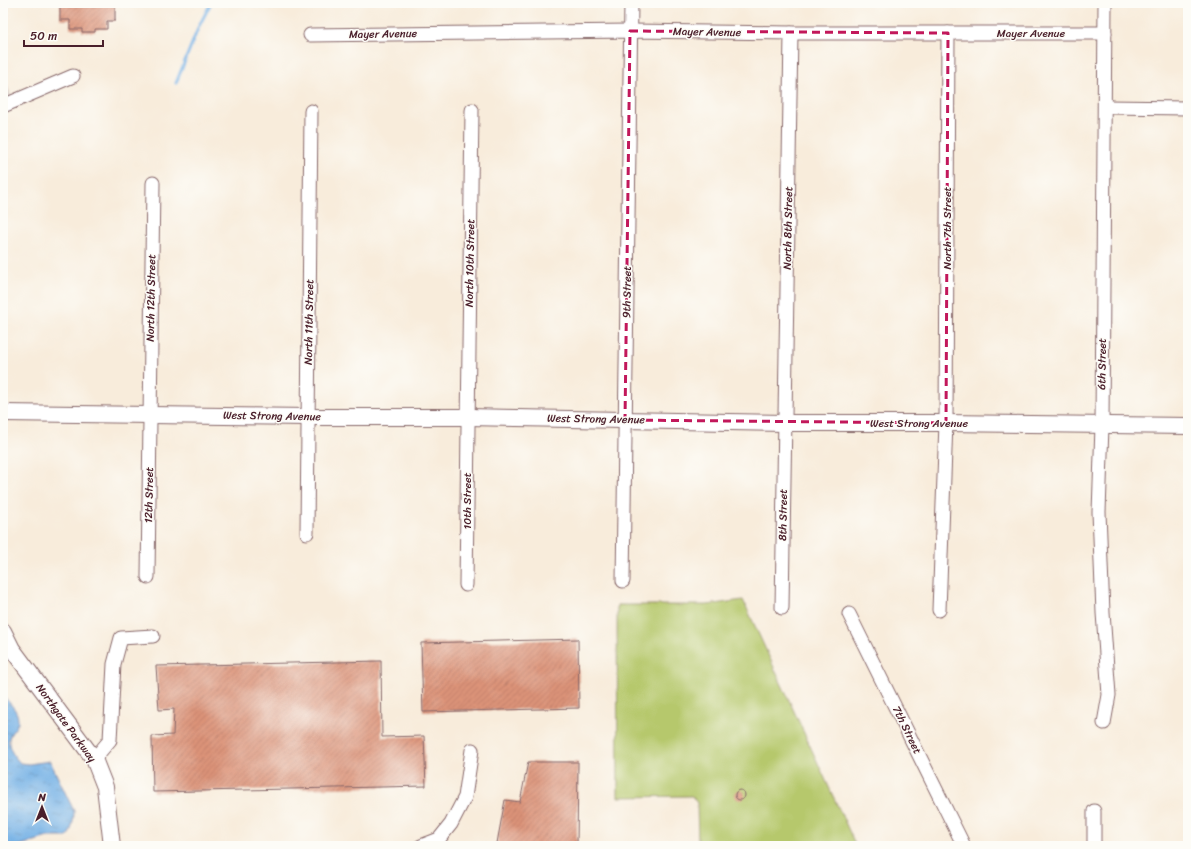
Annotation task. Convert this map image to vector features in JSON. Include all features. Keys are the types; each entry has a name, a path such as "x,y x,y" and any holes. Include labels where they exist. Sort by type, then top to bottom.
{"street":[{"name":"9th Street","path":"623,581 631,3"},
{"name":"6th Street","path":"1104,723 1109,696 1098,512 1102,426 1105,3"},
{"name":"Mayer Avenue","path":"310,35 630,31 791,33 1105,33"},
{"name":"North 8th Street","path":"785,423 791,33"},
{"name":"North 7th Street","path":"946,423 948,33"},
{"path":"3,106 73,76"},
{"path":"1105,107 1188,108"},
{"name":"North 10th Street","path":"468,417 472,110"},
{"name":"North 11th Street","path":"307,533 311,111"},
{"name":"North 12th Street","path":"150,414 153,183"},
{"name":"West Strong Avenue","path":"3,413 308,417 468,417 785,423 1188,426"},
{"name":"12th Street","path":"148,577 150,414"},
{"name":"10th Street","path":"466,585 468,417"},
{"name":"8th Street","path":"782,608 785,423"},
{"path":"939,610 946,423"},
{"name":"7th Street","path":"849,614 964,846"},
{"name":"Northgate Parkway","path":"3,631 7,649 94,759 105,787 112,846"},
{"path":"94,759 110,740 114,664 121,638 153,636"},
{"path":"421,846 438,839 451,824 465,797 472,750"},
{"path":"1094,811 1094,846"}],"highlighted area":[{"path":"630,31 948,33 946,423 625,420"}],"shaded area":[{"path":"3,72 11,96 3,117"}],"green space":[{"path":"743,600 856,846 736,846 736,844 698,843 697,803 692,796 618,797 617,605 707,605"}],"water":[{"path":"3,695 15,709 18,716 17,724 9,740 12,753 20,763 29,764 50,761 74,811 73,821 67,837 48,837 18,846 3,846"}],"building":[{"path":"60,3 115,3 115,21 107,21 107,29 95,29 95,32 82,32 82,29 70,29 70,20 60,20"},
{"path":"578,639 579,708 423,712 421,643"},
{"path":"381,661 382,737 424,736 426,786 153,792 152,736 173,735 174,709 159,710 156,666"},
{"path":"528,762 578,762 577,846 513,846 497,843 505,800 520,802"},
{"path":"740,790 745,795 740,800 735,795"}],"waterway":[{"path":"176,83 199,26 211,3"}]}
